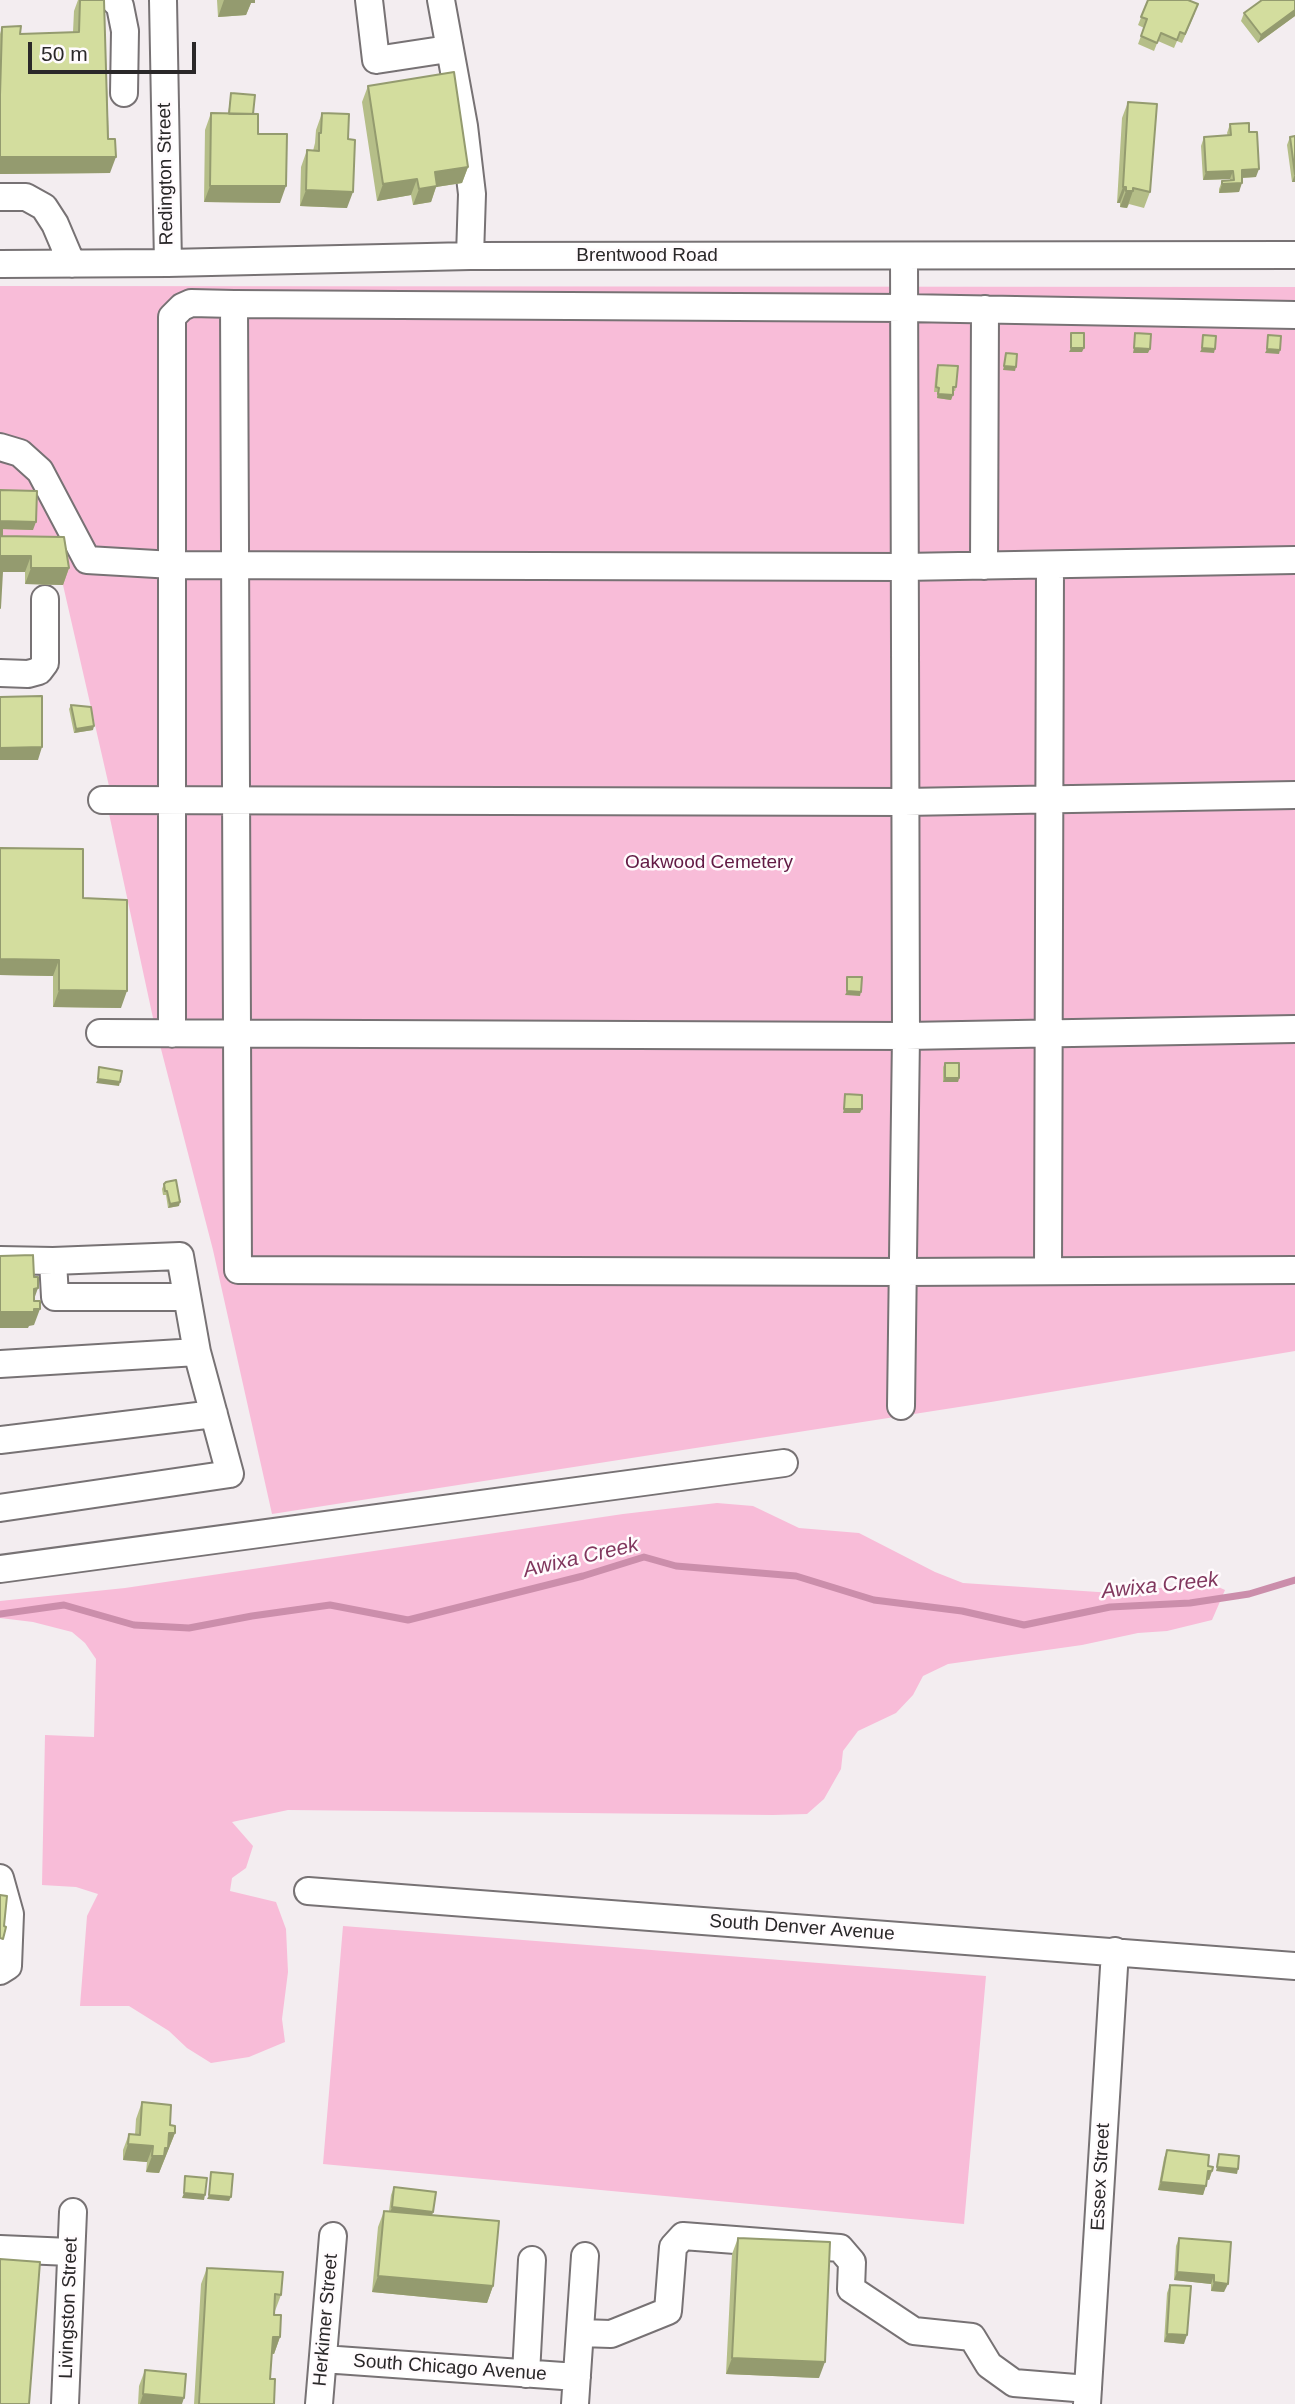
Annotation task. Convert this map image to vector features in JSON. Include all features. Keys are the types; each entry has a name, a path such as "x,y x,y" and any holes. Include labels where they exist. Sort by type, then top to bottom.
{"street":[{"path":"114,0 120,6 125,31 124,93"},
{"name":"Redington Street","path":"163,0 168,263"},
{"path":"369,0 376,60 449,49"},
{"path":"441,0 464,126 472,194 470,256"},
{"path":"0,197 26,197 44,207 55,224 72,264"},
{"name":"Brentwood Road","path":"0,264 470,256 1295,255"},
{"path":"901,1406 906,1036 904,256"},
{"path":"172,1034 172,317 182,307 191,303 904,308 1295,315"},
{"path":"234,304 239,1270 1295,1270"},
{"path":"984,566 985,309"},
{"path":"0,447 20,453 40,471 87,561 173,565 904,567 1295,561"},
{"path":"1048,1271 1050,565"},
{"path":"0,673 29,674 39,671 45,663 45,599"},
{"path":"102,800 905,802 1295,795"},
{"path":"100,1033 906,1036 1295,1029"},
{"path":"0,1260 53,1261 180,1256 197,1352 230,1474 0,1508"},
{"path":"53,1261 55,1297 186,1297"},
{"path":"0,1364 197,1352"},
{"path":"0,1440 214,1414"},
{"path":"0,1569 784,1463"},
{"path":"0,1878 10,1914 8,1966 0,1972"},
{"name":"South Denver Avenue","path":"308,1891 1295,1966"},
{"name":"Essex Street","path":"1087,2396 1115,1951"},
{"name":"Livingston Street","path":"65,2404 73,2212"},
{"name":"Herkimer Street","path":"319,2404 333,2236"},
{"path":"580,2333 611,2334 668,2311 673,2248 683,2236 840,2248 852,2262 851,2289 914,2332 972,2337 989,2365 1014,2383 1087,2396"},
{"path":"0,2249 71,2252"},
{"path":"575,2404 585,2256"},
{"path":"526,2374 531,2260"},
{"name":"South Chicago Avenue","path":"323,2359 577,2377"}],"green space":[{"name":"Oakwood Cemetery","path":"0,286 1295,287 1295,1351 991,1402 272,1514 213,1250 153,1018 108,809 114,808 63,585 59,554 0,552"},
{"path":"717,1503 753,1506 799,1528 859,1533 935,1572 963,1583 1128,1594 1203,1580 1225,1590 1212,1620 1167,1631 1138,1633 1082,1645 948,1664 923,1676 913,1695 896,1713 858,1731 843,1751 841,1769 824,1799 807,1814 288,1810 232,1822 253,1846 246,1868 232,1878 230,1891 276,1902 286,1929 288,1972 282,2019 285,2042 249,2057 211,2063 187,2048 169,2031 129,2006 80,2006 87,1916 98,1894 76,1887 42,1885 45,1735 94,1737 96,1659 85,1643 72,1632 33,1622 0,1618 0,1601 125,1588 623,1514"},
{"path":"343,1926 986,1976 964,2224 323,2164"}],"building":[{"path":"80,0 104,0 108,139 115,139 116,157 0,157 2,27 21,26 20,34 79,32"},
{"path":"1148,0 1188,0 1198,4 1185,34 1180,32 1177,40 1161,33 1157,43 1141,36 1147,19 1141,17"},
{"path":"1262,0 1295,0 1295,10 1261,35 1244,13"},
{"path":"454,72 468,167 435,172 437,186 419,189 417,179 383,184 368,86"},
{"path":"231,93 255,95 253,114 229,114"},
{"path":"1128,102 1157,104 1150,192 1133,188 1133,191 1126,191 1126,187 1123,187"},
{"path":"211,113 258,114 258,134 287,134 286,186 210,186"},
{"path":"322,113 349,114 348,139 355,140 353,192 306,190 307,150 319,151"},
{"path":"1249,123 1249,132 1257,132 1259,169 1242,170 1242,183 1222,184 1222,181 1234,180 1233,171 1206,172 1204,137 1231,135 1230,124"},
{"path":"1295,136 1295,174 1290,137"},
{"path":"1071,333 1084,333 1084,348 1071,348"},
{"path":"1135,333 1151,334 1150,349 1134,348"},
{"path":"1203,335 1216,336 1215,349 1202,348"},
{"path":"1268,335 1281,336 1280,350 1267,349"},
{"path":"1006,353 1017,354 1016,367 1004,366"},
{"path":"938,365 958,366 953,395 938,394"},
{"path":"0,490 37,491 36,522 0,521"},
{"path":"0,536 64,537 69,568 31,568 31,556 0,556"},
{"path":"0,572 2,572 0,608"},
{"path":"42,696 42,747 0,748 0,697"},
{"path":"71,705 91,707 94,726 76,729"},
{"path":"0,848 83,849 83,898 127,900 127,991 59,990 59,960 0,959"},
{"path":"847,977 862,977 861,992 847,991"},
{"path":"945,1063 959,1063 959,1078 945,1078"},
{"path":"99,1067 122,1071 120,1082 98,1079"},
{"path":"845,1094 862,1095 862,1109 844,1109"},
{"path":"176,1180 180,1202 170,1204 164,1184"},
{"path":"33,1255 34,1277 38,1277 34,1301 40,1301 40,1309 34,1309 34,1312 0,1312 0,1256"},
{"path":"0,1895 7,1896 3,1939 0,1938"},
{"path":"142,2102 171,2105 170,2125 175,2126 175,2133 169,2133 168,2148 165,2148 164,2156 152,2156 153,2146 128,2144 129,2134 140,2135"},
{"path":"1167,2150 1209,2155 1208,2166 1213,2167 1212,2171 1208,2171 1206,2186 1161,2182"},
{"path":"1219,2154 1239,2156 1238,2169 1217,2167"},
{"path":"211,2172 233,2174 231,2197 209,2195"},
{"path":"185,2176 207,2178 205,2195 184,2193"},
{"path":"394,2187 436,2192 433,2212 392,2207"},
{"path":"384,2211 499,2221 493,2286 378,2276"},
{"path":"738,2238 830,2242 825,2362 732,2358"},
{"path":"1179,2238 1231,2242 1228,2284 1214,2282 1214,2275 1177,2272"},
{"path":"0,2259 40,2262 29,2404 0,2404"},
{"path":"207,2268 283,2272 281,2295 275,2294 274,2315 281,2315 280,2337 273,2337 270,2379 275,2379 274,2404 199,2404"},
{"path":"1170,2285 1191,2286 1187,2335 1167,2334"},
{"path":"145,2370 186,2374 184,2398 143,2394"}],"waterway":[{"name":"Awixa Creek","path":"0,1614 64,1605 134,1625 189,1628 330,1605 408,1620 583,1576 644,1557 676,1566 796,1576 874,1600 962,1611 1024,1625 1110,1607 1190,1603 1249,1594 1295,1580"}]}
